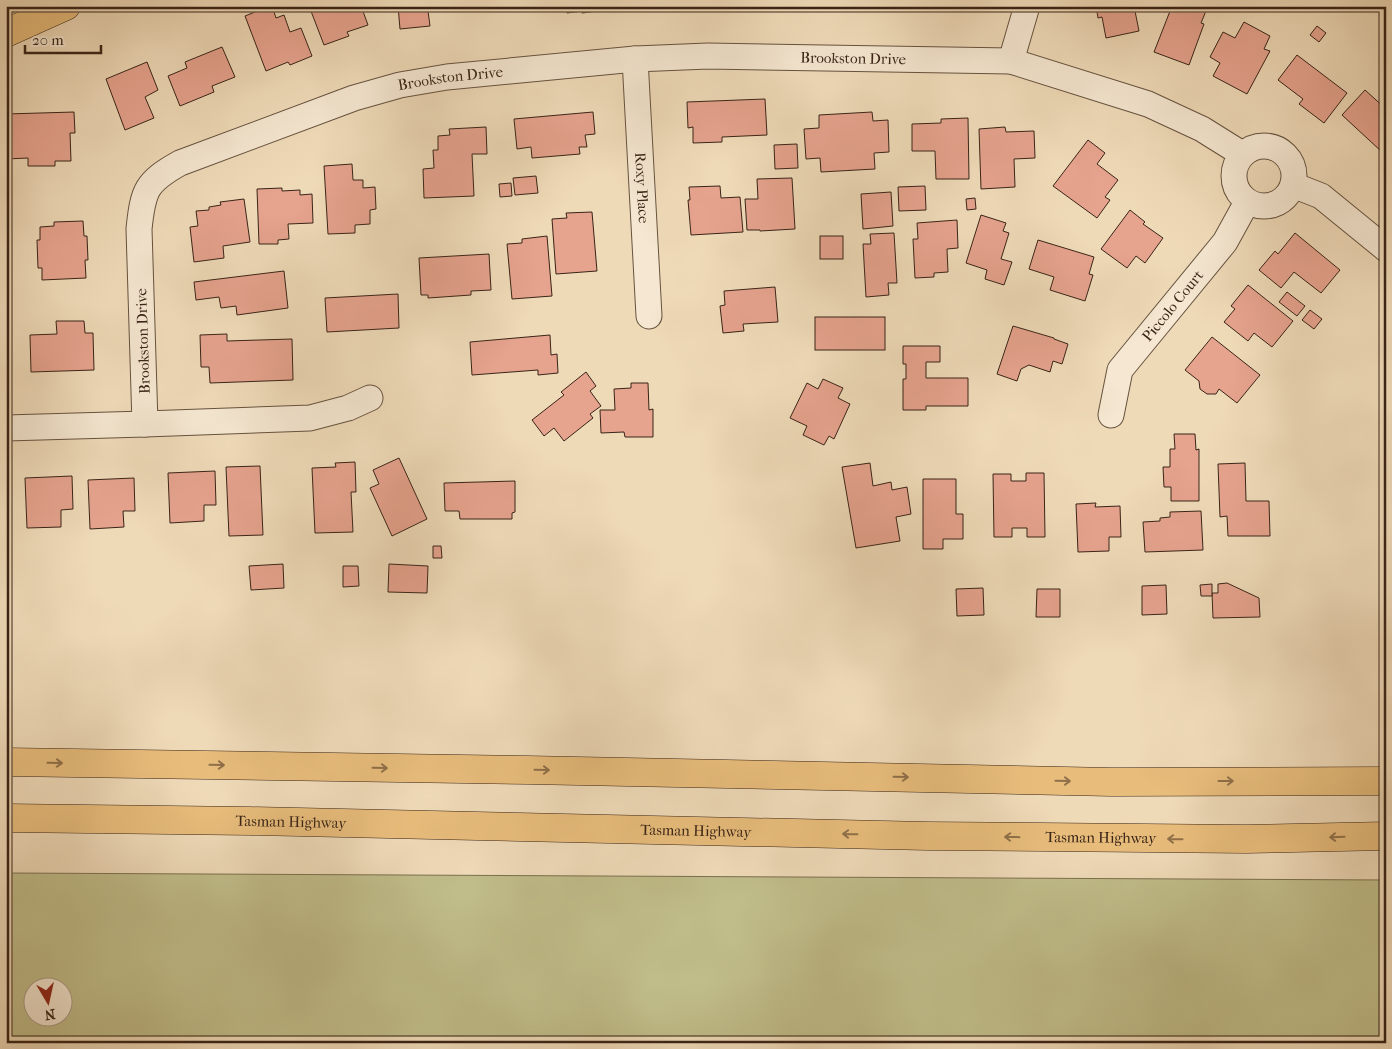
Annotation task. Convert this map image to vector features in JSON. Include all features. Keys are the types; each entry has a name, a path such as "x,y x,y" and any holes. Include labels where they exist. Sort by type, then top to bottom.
{"main road":[{"path":"6,33 66,6"},
{"path":"6,762 528,770 1103,782 1386,781"},
{"name":"Tasman Highway","path":"6,818 987,836 1246,839 1386,836"}],"street":[{"path":"1011,61 1027,6"},
{"name":"Brookston Drive","path":"145,424 139,229 141,206 148,187 160,174 180,163 354,98 400,85 447,77 635,59 708,56 1011,61 1148,104 1202,129 1242,154"},
{"name":"Roxy Place","path":"635,59 649,316"},
{"path":"1260,146 1270,146 1280,150 1287,156 1292,165 1293,185 1289,193 1274,205 1265,206 1247,202 1235,188 1233,179 1237,161 1242,154 1250,148 1260,146"},
{"path":"1293,185 1321,196 1386,249"},
{"name":"Piccolo Court","path":"1111,415 1120,370 1225,242 1247,202"},
{"path":"6,428 310,418 348,408 370,398"}],"shaded area":[{"path":"6,873 1386,880 1386,1043 6,1043"}],"building":[{"path":"272,6 276,18 284,15 290,32 301,28 312,56 290,65 288,62 266,71 245,16"},
{"path":"309,6 361,6 368,25 347,32 349,36 324,45"},
{"path":"398,6 436,6 437,11 428,11 430,26 400,29"},
{"path":"566,6 614,6 614,9 567,13"},
{"path":"1096,6 1134,6 1139,31 1106,38 1102,17 1098,18"},
{"path":"1172,6 1208,6 1201,23 1204,24 1189,65 1154,52"},
{"path":"1244,22 1270,36 1264,49 1270,51 1247,94 1213,76 1220,63 1210,57 1223,32 1235,38"},
{"path":"1317,26 1326,33 1319,42 1310,35"},
{"path":"222,47 235,77 212,86 214,92 180,106 168,76 187,68 185,62"},
{"path":"1297,55 1347,93 1324,123 1299,104 1303,99 1278,80"},
{"path":"147,62 158,90 145,97 154,118 125,130 106,79"},
{"path":"1365,90 1386,109 1386,148 1382,152 1342,115"},
{"path":"765,99 767,135 722,137 722,142 693,143 693,127 688,128 687,102"},
{"path":"74,112 75,133 70,133 71,161 55,161 55,166 28,166 28,158 6,159 6,114"},
{"path":"593,112 595,134 585,135 587,147 579,147 580,154 532,158 531,147 517,149 514,119"},
{"path":"872,112 873,121 888,120 889,152 874,153 875,169 821,172 820,158 806,159 804,129 819,128 819,115"},
{"path":"968,118 969,179 936,179 935,151 912,151 912,124 941,123 941,119"},
{"path":"486,127 487,154 472,154 474,196 424,198 423,169 434,168 433,150 438,150 438,136 450,135 449,129"},
{"path":"1005,127 1006,132 1034,131 1035,158 1014,159 1015,187 981,189 979,129"},
{"path":"1088,140 1105,153 1097,164 1118,180 1105,197 1110,200 1097,218 1053,186"},
{"path":"797,144 798,168 775,169 774,145"},
{"path":"352,164 353,180 363,180 363,188 375,187 376,209 370,210 370,224 355,225 355,233 328,234 324,166"},
{"path":"536,176 538,193 515,195 513,178"},
{"path":"792,178 795,229 747,230 745,199 758,199 757,179"},
{"path":"511,183 512,196 500,197 499,184"},
{"path":"720,186 721,198 740,197 743,232 691,235 688,200 690,200 689,187"},
{"path":"925,186 926,210 899,211 898,187"},
{"path":"282,188 282,191 300,190 300,195 312,194 313,223 288,224 289,239 278,240 278,244 259,244 257,189"},
{"path":"891,192 893,226 863,229 861,194"},
{"path":"975,198 976,209 967,210 966,199"},
{"path":"244,199 250,242 223,246 224,258 194,262 190,227 198,226 196,211 209,210 209,207 221,205 220,202"},
{"path":"1130,210 1145,222 1143,224 1163,238 1145,263 1136,256 1127,268 1101,249"},
{"path":"592,212 597,271 556,274 552,219 567,218 566,213"},
{"path":"981,215 1006,223 1003,231 1009,233 1001,259 1012,262 1004,285 985,279 987,270 966,263"},
{"path":"957,220 958,248 947,249 948,272 934,273 934,277 915,278 913,239 918,239 917,223"},
{"path":"83,221 84,236 87,236 88,260 85,260 86,278 42,280 42,268 38,268 37,240 40,240 40,227 54,226 54,222"},
{"path":"894,233 897,283 888,283 889,295 866,297 863,244 871,244 870,234"},
{"path":"1295,233 1340,270 1321,293 1294,272 1281,288 1259,270 1275,251 1278,254"},
{"path":"547,236 552,296 512,299 507,244 522,243 522,239"},
{"path":"820,236 843,236 843,259 820,259"},
{"path":"1038,240 1094,257 1089,274 1093,275 1085,301 1050,290 1054,277 1029,269"},
{"path":"489,254 491,290 471,291 471,295 428,298 428,295 421,295 419,258"},
{"path":"284,271 288,308 237,315 236,306 221,308 219,297 196,300 194,282"},
{"path":"1248,285 1293,321 1272,347 1254,333 1248,341 1224,322 1235,309 1231,306"},
{"path":"775,287 778,322 743,324 744,331 723,333 720,306 725,305 724,291"},
{"path":"1287,292 1305,306 1297,316 1279,302"},
{"path":"398,294 399,328 327,332 325,298"},
{"path":"1310,310 1322,319 1314,329 1302,320"},
{"path":"815,317 885,317 885,350 815,350"},
{"path":"56,321 84,321 85,333 93,333 94,370 31,372 30,335 57,334"},
{"path":"1013,326 1068,344 1062,364 1053,361 1050,372 1029,365 1021,369 1017,381 997,374"},
{"path":"227,334 227,341 292,339 293,380 210,383 209,367 201,367 200,335"},
{"path":"550,335 551,355 557,354 558,373 538,375 538,370 472,375 470,342"},
{"path":"1212,337 1260,375 1237,403 1219,389 1216,394 1207,394 1200,389 1199,381 1185,370"},
{"path":"903,346 940,346 940,362 926,362 926,378 968,378 968,406 926,406 926,410 903,410 903,379 906,379 906,364 903,364"},
{"path":"586,372 596,386 590,391 601,406 590,414 593,418 564,441 554,428 544,436 532,420 564,395 561,392"},
{"path":"823,379 843,388 838,398 850,404 834,439 829,436 824,445 803,435 807,426 790,418 807,383 818,389"},
{"path":"631,383 648,383 649,410 653,409 653,437 625,437 624,432 601,433 600,410 615,410 614,389 631,388"},
{"path":"1174,434 1195,434 1196,450 1199,449 1199,501 1171,501 1171,487 1164,487 1163,467 1170,467 1170,449 1175,449"},
{"path":"399,458 427,519 392,536 370,488 379,484 373,470"},
{"path":"355,462 356,492 351,492 353,532 315,533 312,468 336,467 335,463"},
{"path":"870,463 873,486 891,482 892,490 907,487 911,514 896,517 900,541 856,548 842,467"},
{"path":"1245,463 1246,501 1269,501 1270,536 1228,536 1227,516 1220,517 1218,464"},
{"path":"260,466 263,535 229,536 226,467"},
{"path":"215,471 216,505 204,505 204,521 170,523 168,473"},
{"path":"1026,473 1044,473 1045,537 1027,537 1027,528 1012,528 1012,537 994,537 993,474 1011,474 1011,481 1026,481"},
{"path":"72,476 73,509 61,510 61,527 27,528 25,478"},
{"path":"134,478 135,511 123,511 124,527 90,529 88,480"},
{"path":"923,479 956,479 956,514 963,514 963,539 943,539 943,549 923,549"},
{"path":"515,481 515,512 512,513 512,519 460,519 459,511 445,511 444,483"},
{"path":"1096,503 1095,507 1120,506 1121,537 1109,537 1109,551 1078,552 1076,504"},
{"path":"1201,511 1203,550 1145,552 1143,522 1160,521 1160,518 1170,517 1170,512"},
{"path":"433,546 441,546 442,558 433,558"},
{"path":"283,564 284,588 251,590 249,566"},
{"path":"389,564 428,566 427,593 388,592"},
{"path":"343,566 358,566 359,586 343,587"},
{"path":"1227,583 1259,598 1260,617 1213,618 1212,593 1218,593 1218,584"},
{"path":"1212,584 1212,596 1201,596 1200,585"},
{"path":"1166,585 1167,614 1142,615 1142,586"},
{"path":"983,588 984,615 957,616 956,589"},
{"path":"1037,589 1060,589 1060,617 1036,617"}]}
